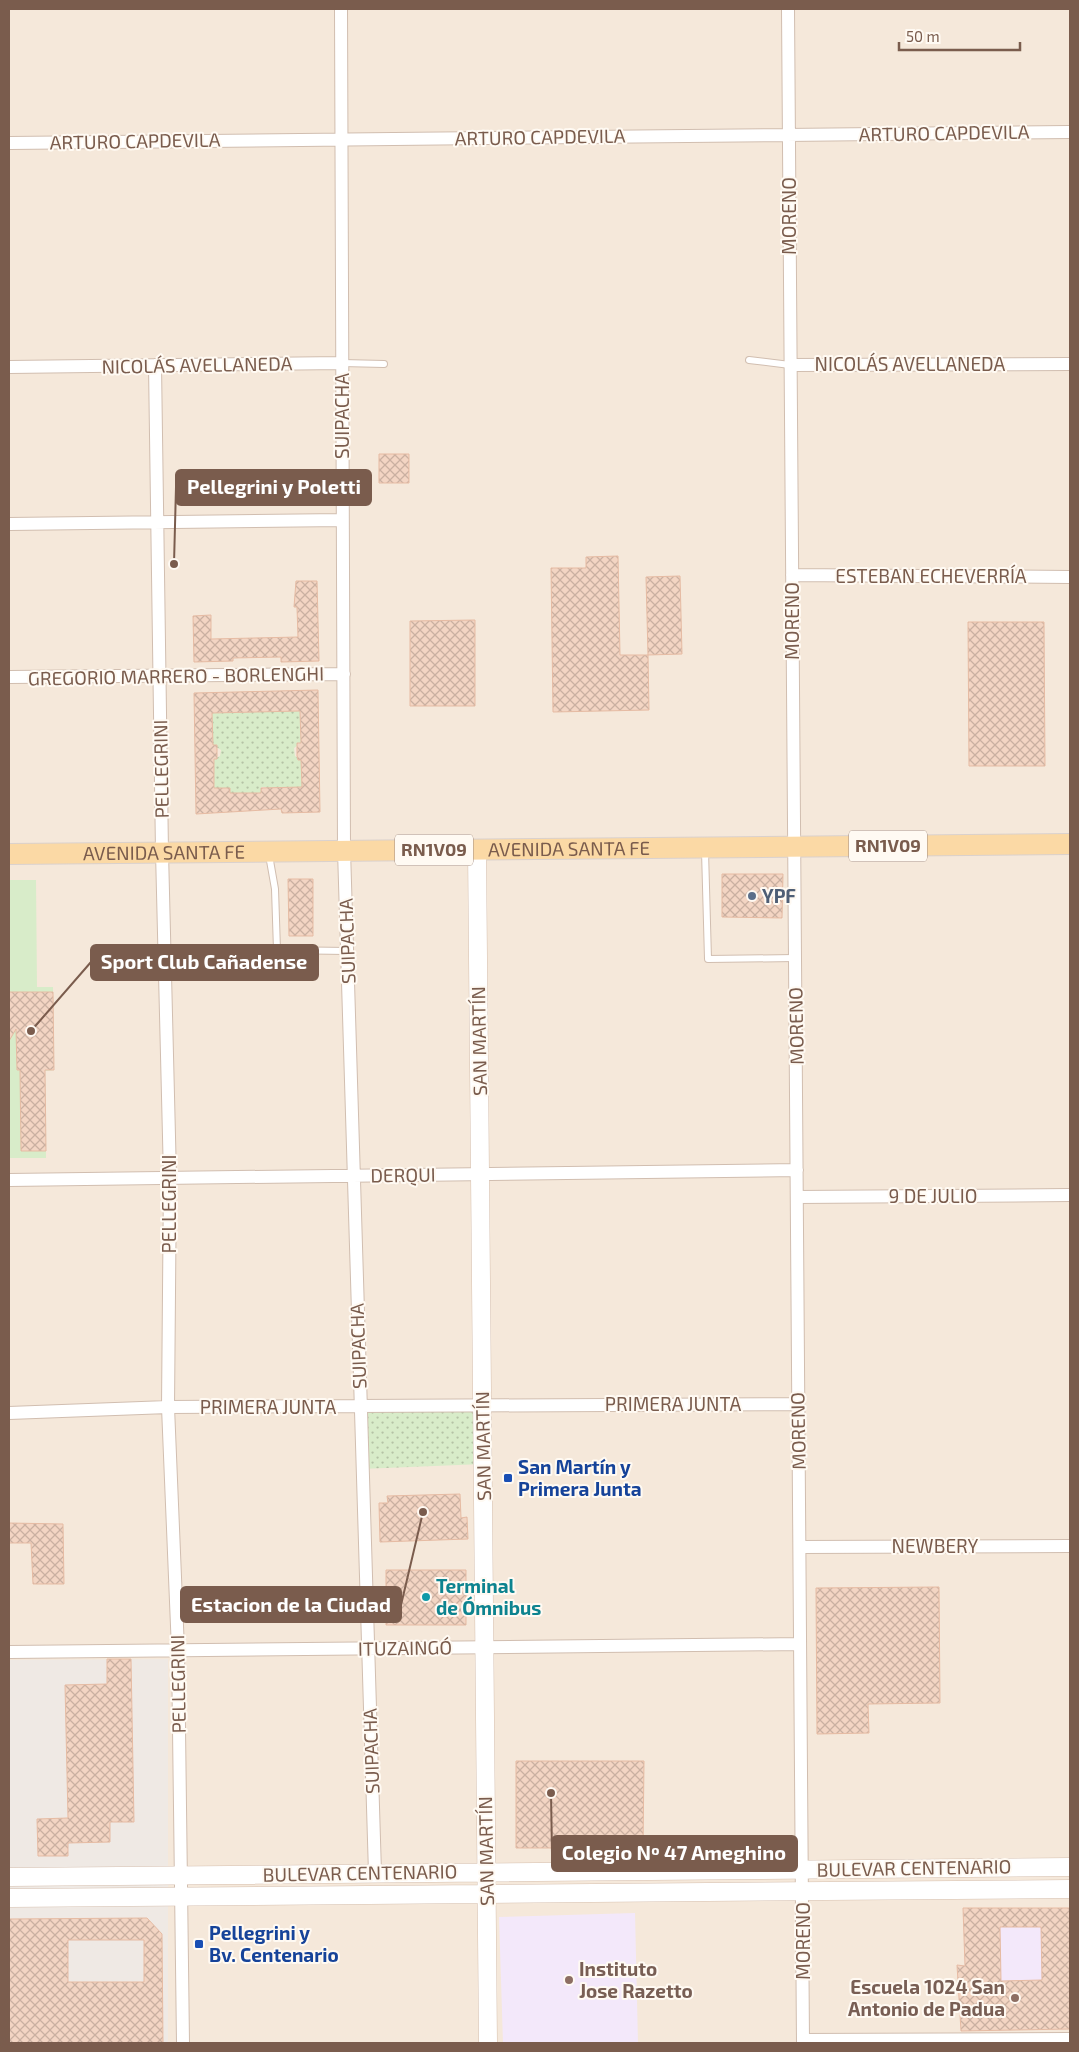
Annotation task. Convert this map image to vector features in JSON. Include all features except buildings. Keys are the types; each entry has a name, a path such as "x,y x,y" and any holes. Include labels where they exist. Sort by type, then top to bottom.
{"main road":[{"name":"AVENIDA SANTA FE","path":"9,854 1070,844"},
{"name":"SAN MARTÍN","path":"477,849 488,2043"},
{"name":"BULEVAR CENTENARIO","path":"9,1877 1070,1867"},
{"name":"BULEVAR CENTENARIO","path":"9,1898 1070,1889"}],"street":[{"name":"SUIPACHA","path":"341,9 344,850 359,1406 375,1873"},
{"name":"MORENO","path":"788,9 803,2042"},
{"name":"ARTURO CAPDEVILA","path":"9,143 1070,132"},
{"name":"NICOLÁS AVELLANEDA","path":"9,366 342,363"},
{"name":"NICOLÁS AVELLANEDA","path":"790,364 1070,364"},
{"name":"PELLEGRINI","path":"155,365 162,852 170,1178 168,1407 178,1650 182,1875 182,2043"},
{"path":"9,524 342,520"},
{"name":"ESTEBAN ECHEVERRÍA","path":"792,575 1070,577"},
{"name":"GREGORIO MARRERO - BORLENGHI","path":"9,677 344,674"},
{"name":"DERQUI","path":"9,1180 797,1170"},
{"name":"9 DE JULIO","path":"797,1197 1070,1195"},
{"name":"PRIMERA JUNTA","path":"9,1413 168,1407 797,1404"},
{"name":"NEWBERY","path":"800,1547 1070,1546"},
{"name":"ITUZAINGÓ","path":"9,1652 800,1644"},
{"path":"803,2042 1070,2040"}],"lane":[{"name":"NICOLÁS AVELLANEDA","path":"749,360 790,364"},
{"name":"NICOLÁS AVELLANEDA","path":"342,363 384,364"},
{"path":"705,847 708,959 795,958"},
{"path":"269,851 275,889 277,950 347,951"}],"shaded area":[{"path":"9,9 1070,9 1070,2043 9,2043"},
{"path":"168,1659 168,2043 9,2043 9,1660"},
{"name":"Escuela 1024 San Antonio de Padua","path":"963,1908 1070,1908 1070,2029 961,2031 957,1965 965,1966"},
{"name":"Instituto Jose Razetto","path":"635,1913 638,2043 503,2043 499,1917"}],"green space":[{"path":"300,711 301,743 294,748 295,756 301,760 302,791 291,791 291,787 267,792 266,787 261,787 261,793 230,793 230,788 223,788 214,793 214,759 220,756 221,750 213,745 212,713"},
{"path":"9,880 36,880 37,987 53,987 54,1070 45,1071 46,1158 9,1158"},
{"path":"482,1405 483,1464 361,1469 359,1406"}],"place":[{"name":"Pellegrini y Poletti","path":"174,564"},
{"name":"YPF","path":"752,896"},
{"name":"Sport Club Cañadense","path":"31,1031"},
{"name":"San Martín y Primera Junta","path":"508,1478"},
{"name":"Estacion de la Ciudad","path":"423,1512"},
{"name":"Terminal de Ómnibus","path":"426,1597"},
{"name":"Colegio Nº 47 Ameghino","path":"551,1793"},
{"name":"Pellegrini y Bv. Centenario","path":"199,1944"},
{"name":"Instituto Jose Razetto","path":"569,1980"},
{"name":"Escuela 1024 San Antonio de Padua","path":"1015,1998"}]}
